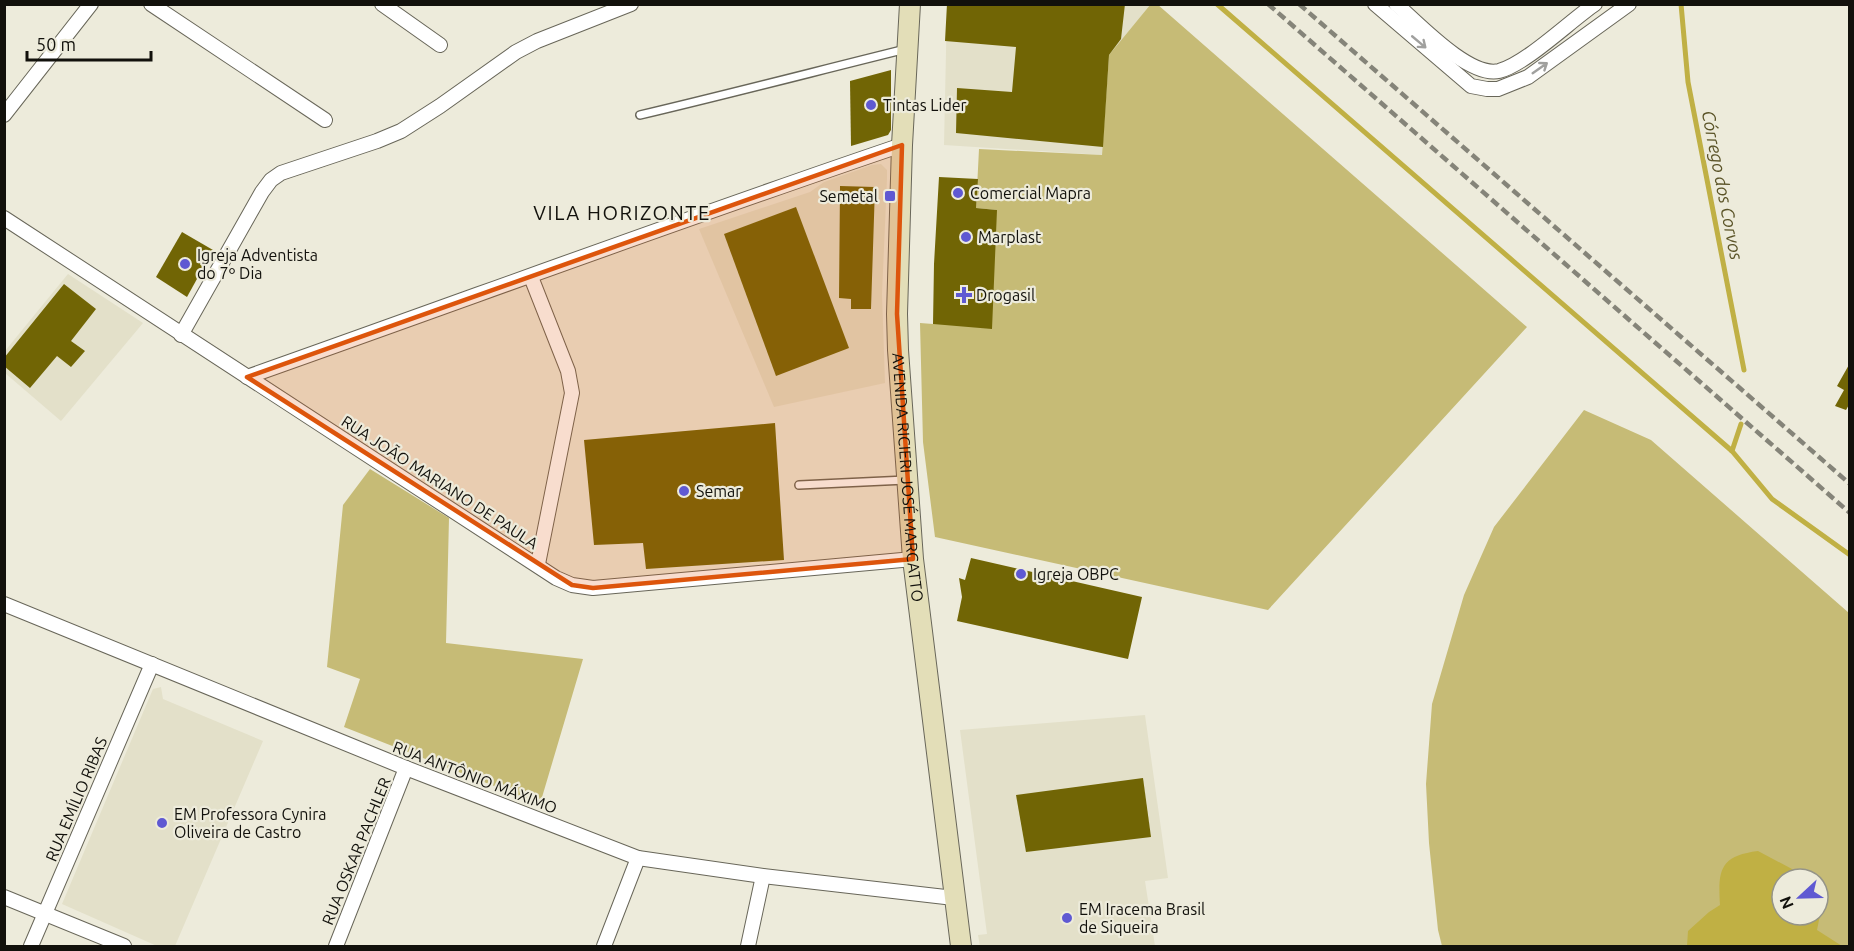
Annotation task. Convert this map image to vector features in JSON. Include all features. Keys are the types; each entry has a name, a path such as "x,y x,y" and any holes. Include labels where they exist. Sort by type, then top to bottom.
{"main road":[{"name":"AVENIDA RICIERI JOSÉ MARCATTO","path":"910,4 902,144 897,314 906,480 913,559 961,946"}],"street":[{"path":"4,115 91,4"},
{"path":"151,4 325,120"},
{"path":"382,4 440,45"},
{"path":"181,335 271,180 281,173 377,141 401,130 440,106 516,52 537,41 631,4"},
{"path":"1375,4 1471,86 1487,89 1498,89 1528,77 1629,4"},
{"path":"1396,4 1467,63 1483,70 1498,71 1525,57 1595,4"},
{"path":"247,377 531,277 711,209 902,144"},
{"name":"RUA JOÃO MARIANO DE PAULA","path":"4,218 181,335 538,564 556,578 572,585 593,588 913,559"},
{"path":"531,277 568,371 572,393 538,564"},
{"name":"RUA ANTÔNIO MÁXIMO","path":"4,604 406,768 638,858 763,876 954,898"},
{"name":"RUA EMÍLIO RIBAS","path":"31,946 152,664"},
{"name":"RUA OSKAR PACHLER","path":"336,946 406,768"},
{"path":"604,946 638,858"},
{"path":"748,946 763,876"},
{"path":"4,897 124,946"}],"lane":[{"path":"640,115 760,87 802,74 908,48"},
{"path":"799,485 906,480"}],"highlighted area":[{"path":"902,145 897,314 913,559 593,588 572,585 247,377"}],"shaded area":[{"path":"1157,4 1527,327 1268,610 935,537 923,442 920,323 933,324 997,210 976,208 979,149 1102,155 1109,55 1150,5"},
{"path":"947,5 1150,5 1109,55 1102,155 944,145"},
{"name":"Semetal","path":"881,164 887,170 882,294 885,383 774,407 699,229 810,192 824,182"},
{"path":"68,274 143,323 61,421 5,373 5,351"},
{"path":"1584,410 1651,440 1849,613 1849,946 1442,946 1438,930 1429,843 1426,784 1432,704 1464,595 1494,527"},
{"path":"370,469 449,518 446,643 583,659 540,804 344,727 360,679 327,667 343,505"},
{"name":"EM Professora Cynira Oliveira de Castro","path":"161,687 163,699 263,741 175,946 157,946 62,904 153,689"},
{"path":"1145,715 1168,878 1145,881 1155,946 980,946 978,935 987,934 960,730"},
{"path":"1758,851 1788,867 1770,867 1770,927 1818,927 1817,930 1842,946 1687,946 1688,931 1720,905 1720,883 1724,867 1728,861 1745,853"}],"building":[{"path":"947,4 1125,4 1121,39 1109,55 1103,147 956,133 957,88 1012,92 1016,47 945,41"},
{"name":"Tintas Lider","path":"891,70 891,130 888,135 851,146 850,81"},
{"path":"939,177 978,179 976,208 997,210 992,329 933,324"},
{"path":"840,186 875,187 871,309 851,309 851,299 839,298"},
{"path":"796,207 849,348 776,376 724,234"},
{"name":"Igreja Adventista do 7º Dia","path":"182,232 213,250 187,297 156,277"},
{"path":"64,284 96,309 71,341 85,351 71,367 57,356 30,388 4,366 4,358"},
{"path":"1850,363 1850,403 1846,410 1835,406 1844,390 1837,386"},
{"name":"Semar","path":"775,423 784,560 646,569 643,543 594,545 584,440"},
{"path":"971,558 1142,597 1128,659 957,621 962,597 959,578 965,580"},
{"path":"1143,778 1151,837 1026,852 1016,795"}],"waterway":[{"path":"1217,4 1732,451 1772,499 1850,555"},
{"name":"Córrego dos Corvos","path":"1681,4 1688,82 1744,370"},
{"name":"Córrego dos Corvos","path":"1732,451 1741,424"}],"railway":[{"path":"1268,4 1850,513"},
{"path":"1299,4 1850,484"}],"place":[{"name":"Tintas Lider","path":"871,105"},
{"name":"Comercial Mapra","path":"958,193"},
{"name":"Semetal","path":"890,196"},
{"name":"Marplast","path":"966,237"},
{"name":"Igreja Adventista do 7º Dia","path":"185,264"},
{"name":"Drogasil","path":"964,295"},
{"name":"Semar","path":"684,491"},
{"name":"Igreja OBPC","path":"1021,574"},
{"name":"EM Professora Cynira Oliveira de Castro","path":"162,823"},
{"name":"EM Iracema Brasil de Siqueira","path":"1067,918"}],"district":[{"name":"VILA HORIZONTE","path":"622,212"}]}
